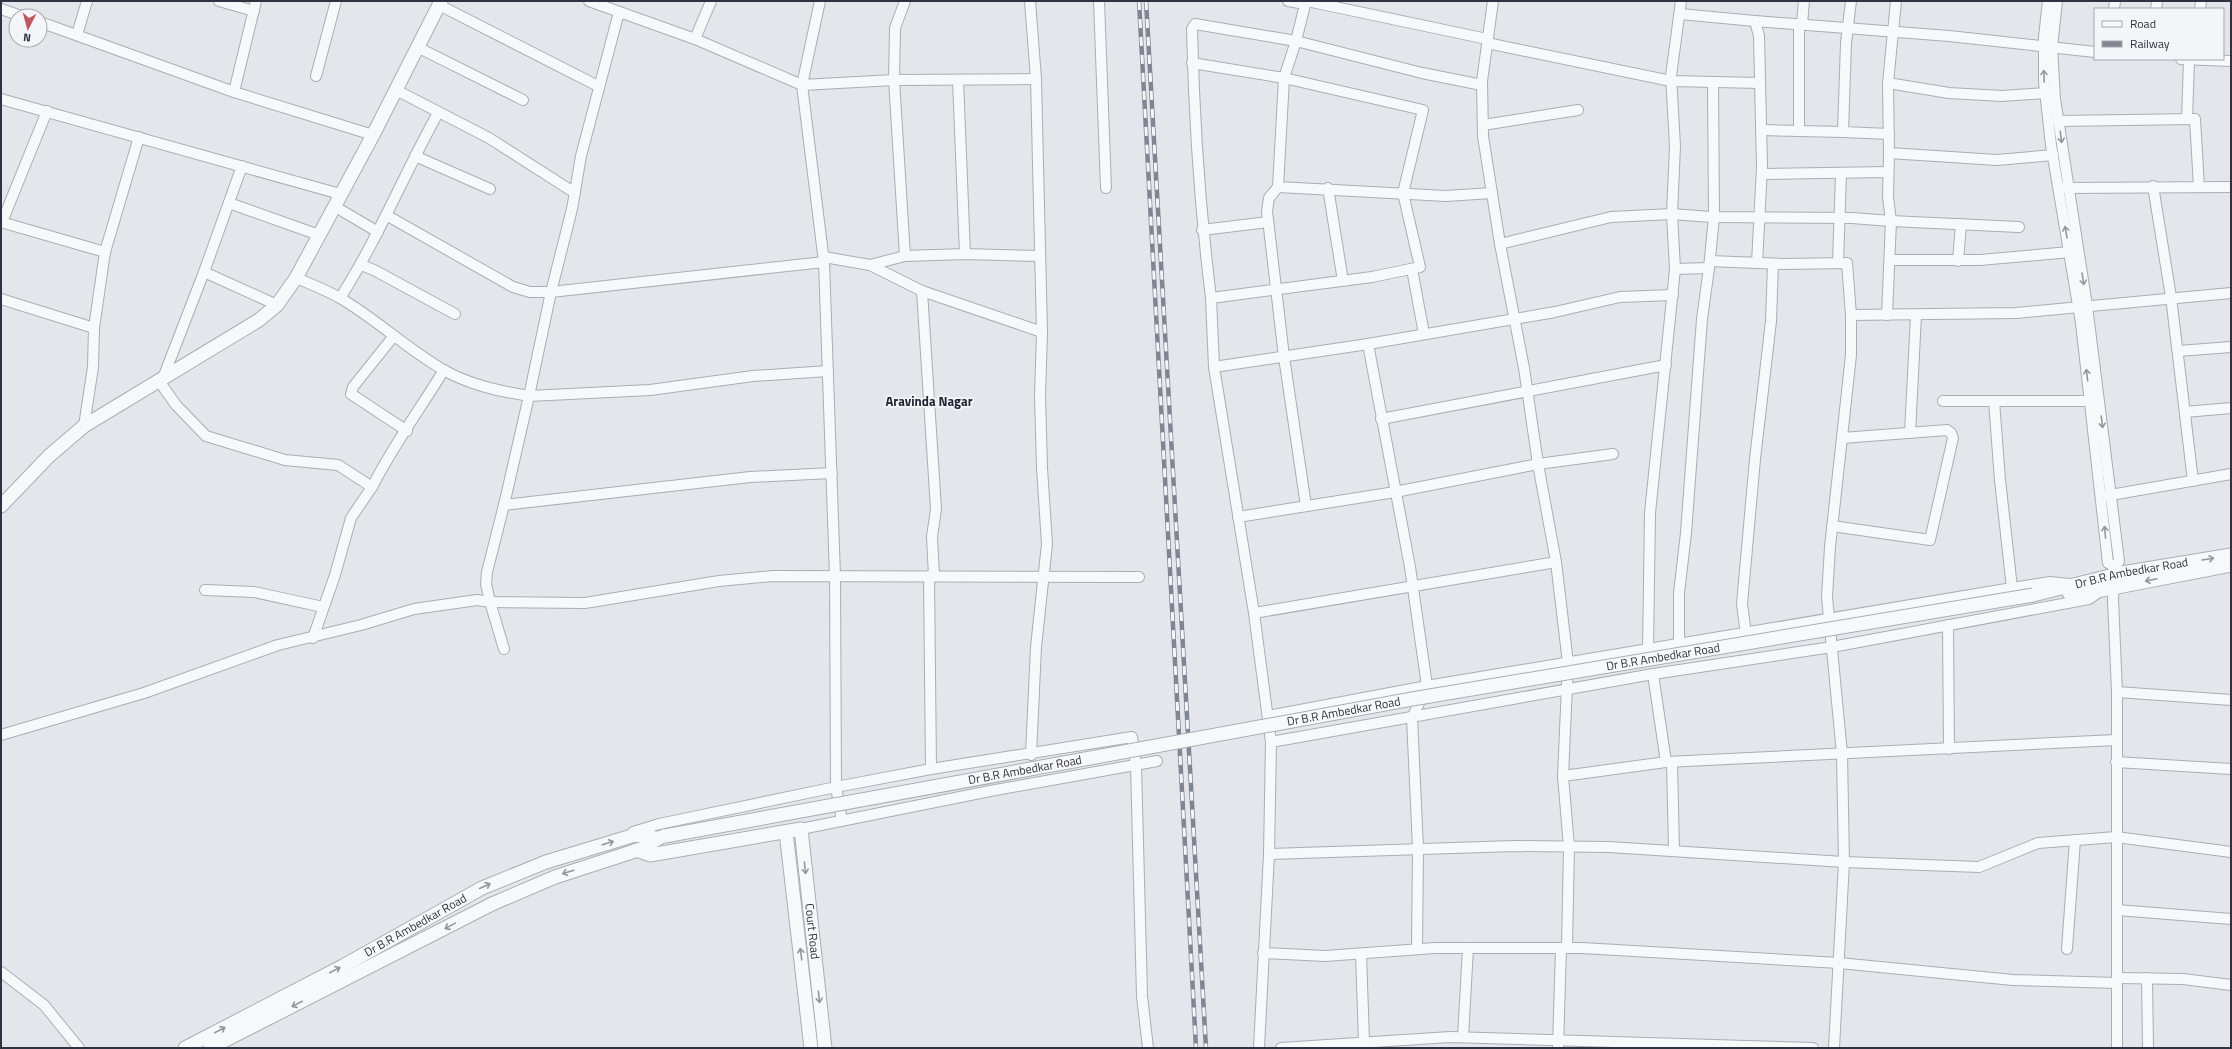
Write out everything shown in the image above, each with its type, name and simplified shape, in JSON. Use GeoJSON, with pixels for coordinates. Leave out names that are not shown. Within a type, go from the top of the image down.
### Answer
{"type":"FeatureCollection","features":[{"type":"Feature","properties":{"kind":"street"},"geometry":{"type":"LineString","coordinates":[[1,8],[3,1]]}},
{"type":"Feature","properties":{"kind":"street"},"geometry":{"type":"LineString","coordinates":[[77,35],[87,1]]}},
{"type":"Feature","properties":{"kind":"street"},"geometry":{"type":"LineString","coordinates":[[219,1],[255,6],[234,92]]}},
{"type":"Feature","properties":{"kind":"street"},"geometry":{"type":"LineString","coordinates":[[316,76],[336,1]]}},
{"type":"Feature","properties":{"kind":"street"},"geometry":{"type":"LineString","coordinates":[[589,1],[695,38],[802,85],[894,80],[1036,79]]}},
{"type":"Feature","properties":{"kind":"street"},"geometry":{"type":"LineString","coordinates":[[695,38],[711,1]]}},
{"type":"Feature","properties":{"kind":"street"},"geometry":{"type":"LineString","coordinates":[[820,1],[802,85],[824,260],[835,576],[836,787],[842,821]]}},
{"type":"Feature","properties":{"kind":"street"},"geometry":{"type":"LineString","coordinates":[[905,256],[894,80],[894,28],[906,1]]}},
{"type":"Feature","properties":{"kind":"street"},"geometry":{"type":"LineString","coordinates":[[1030,1],[1036,79],[1042,332],[1040,403],[1047,544],[1036,648],[1031,755]]}},
{"type":"Feature","properties":{"kind":"street"},"geometry":{"type":"LineString","coordinates":[[1099,1],[1106,188]]}},
{"type":"Feature","properties":{"kind":"street"},"geometry":{"type":"LineString","coordinates":[[1288,1],[1306,2],[1671,81],[1760,83]]}},
{"type":"Feature","properties":{"kind":"street"},"geometry":{"type":"LineString","coordinates":[[1493,1],[1482,85],[1483,125],[1500,244],[1515,319],[1528,393],[1538,464],[1556,562],[1568,663],[1565,690],[1563,776],[1568,847],[1559,1044]]}},
{"type":"Feature","properties":{"kind":"street"},"geometry":{"type":"LineString","coordinates":[[1648,649],[1650,513],[1655,446],[1666,365],[1675,269],[1672,214],[1675,146],[1671,81],[1681,1]]}},
{"type":"Feature","properties":{"kind":"street"},"geometry":{"type":"LineString","coordinates":[[1799,131],[1801,24],[1804,1]]}},
{"type":"Feature","properties":{"kind":"street"},"geometry":{"type":"LineString","coordinates":[[1843,132],[1848,28],[1851,1]]}},
{"type":"Feature","properties":{"kind":"street"},"geometry":{"type":"LineString","coordinates":[[1887,315],[1891,221],[1888,197],[1888,83],[1896,1]]}},
{"type":"Feature","properties":{"kind":"street"},"geometry":{"type":"LineString","coordinates":[[2044,1],[2048,1],[2048,46],[2045,93],[2053,154],[2063,188],[2083,306],[2112,496],[2118,561],[2115,576],[2114,607],[2117,692],[2117,1048]]}},
{"type":"Feature","properties":{"kind":"street"},"geometry":{"type":"LineString","coordinates":[[2056,1],[2048,46],[2058,121],[2070,252],[2083,306],[2090,400],[2108,563],[2115,576]]}},
{"type":"Feature","properties":{"kind":"street"},"geometry":{"type":"LineString","coordinates":[[1306,2],[1296,41],[1284,78],[1278,187],[1269,198],[1268,222],[1284,357],[1306,506]]}},
{"type":"Feature","properties":{"kind":"street"},"geometry":{"type":"LineString","coordinates":[[1,506],[49,456],[84,426],[259,320],[277,305],[296,278],[373,135],[440,3],[598,86]]}},
{"type":"Feature","properties":{"kind":"street"},"geometry":{"type":"LineString","coordinates":[[504,649],[486,584],[487,572],[504,505],[551,292],[575,193],[581,156],[598,86],[619,12]]}},
{"type":"Feature","properties":{"kind":"street"},"geometry":{"type":"LineString","coordinates":[[1680,14],[2048,46],[2094,52]]}},
{"type":"Feature","properties":{"kind":"street"},"geometry":{"type":"LineString","coordinates":[[1755,21],[1759,36],[1762,130],[1762,174],[1757,263]]}},
{"type":"Feature","properties":{"kind":"street"},"geometry":{"type":"LineString","coordinates":[[1259,1048],[1269,854],[1272,742],[1254,613],[1214,367],[1211,298],[1202,230],[1192,63],[1192,29],[1195,24],[1296,41],[1422,73],[1482,85]]}},
{"type":"Feature","properties":{"kind":"street"},"geometry":{"type":"LineString","coordinates":[[48,25],[234,92],[373,135]]}},
{"type":"Feature","properties":{"kind":"street"},"geometry":{"type":"LineString","coordinates":[[417,47],[523,100]]}},
{"type":"Feature","properties":{"kind":"street"},"geometry":{"type":"LineString","coordinates":[[2187,119],[2190,60],[2231,61]]}},
{"type":"Feature","properties":{"kind":"street"},"geometry":{"type":"LineString","coordinates":[[1192,63],[1284,78],[1423,110],[1403,193],[1420,267],[1276,291],[1211,298]]}},
{"type":"Feature","properties":{"kind":"street"},"geometry":{"type":"LineString","coordinates":[[958,80],[965,254]]}},
{"type":"Feature","properties":{"kind":"street"},"geometry":{"type":"LineString","coordinates":[[1679,644],[1679,593],[1687,518],[1702,319],[1710,265],[1714,217],[1713,82]]}},
{"type":"Feature","properties":{"kind":"street"},"geometry":{"type":"LineString","coordinates":[[1888,83],[1949,93],[2002,96],[2045,93]]}},
{"type":"Feature","properties":{"kind":"street"},"geometry":{"type":"LineString","coordinates":[[396,90],[489,138],[575,193]]}},
{"type":"Feature","properties":{"kind":"street"},"geometry":{"type":"LineString","coordinates":[[1,99],[340,194]]}},
{"type":"Feature","properties":{"kind":"street"},"geometry":{"type":"LineString","coordinates":[[1483,125],[1578,110]]}},
{"type":"Feature","properties":{"kind":"street"},"geometry":{"type":"LineString","coordinates":[[48,111],[2,222],[105,252]]}},
{"type":"Feature","properties":{"kind":"street"},"geometry":{"type":"LineString","coordinates":[[340,298],[361,265],[414,156],[438,113]]}},
{"type":"Feature","properties":{"kind":"street"},"geometry":{"type":"LineString","coordinates":[[2058,121],[2195,119],[2199,187]]}},
{"type":"Feature","properties":{"kind":"street"},"geometry":{"type":"LineString","coordinates":[[1762,130],[1889,134]]}},
{"type":"Feature","properties":{"kind":"street"},"geometry":{"type":"LineString","coordinates":[[84,426],[93,367],[94,328],[105,252],[139,137]]}},
{"type":"Feature","properties":{"kind":"street"},"geometry":{"type":"LineString","coordinates":[[1889,153],[1997,160],[2053,154]]}},
{"type":"Feature","properties":{"kind":"street"},"geometry":{"type":"LineString","coordinates":[[414,156],[490,189]]}},
{"type":"Feature","properties":{"kind":"street"},"geometry":{"type":"LineString","coordinates":[[161,379],[204,272],[242,166]]}},
{"type":"Feature","properties":{"kind":"street"},"geometry":{"type":"LineString","coordinates":[[1762,174],[1841,174],[1888,172]]}},
{"type":"Feature","properties":{"kind":"street"},"geometry":{"type":"LineString","coordinates":[[1838,263],[1841,174]]}},
{"type":"Feature","properties":{"kind":"street"},"geometry":{"type":"LineString","coordinates":[[2063,188],[2153,186],[2231,187]]}},
{"type":"Feature","properties":{"kind":"street"},"geometry":{"type":"LineString","coordinates":[[2153,186],[2171,297],[2193,481]]}},
{"type":"Feature","properties":{"kind":"street"},"geometry":{"type":"LineString","coordinates":[[1278,187],[1328,188],[1446,196],[1492,193]]}},
{"type":"Feature","properties":{"kind":"street"},"geometry":{"type":"LineString","coordinates":[[1328,188],[1343,281]]}},
{"type":"Feature","properties":{"kind":"street"},"geometry":{"type":"LineString","coordinates":[[229,204],[319,235]]}},
{"type":"Feature","properties":{"kind":"street"},"geometry":{"type":"LineString","coordinates":[[334,206],[378,232]]}},
{"type":"Feature","properties":{"kind":"street"},"geometry":{"type":"LineString","coordinates":[[1500,244],[1611,217],[1672,214],[1714,217],[1839,218],[2019,227]]}},
{"type":"Feature","properties":{"kind":"street"},"geometry":{"type":"LineString","coordinates":[[386,215],[513,287],[530,292],[551,292],[824,260],[870,265],[922,291],[1042,332]]}},
{"type":"Feature","properties":{"kind":"street"},"geometry":{"type":"LineString","coordinates":[[1202,230],[1268,222]]}},
{"type":"Feature","properties":{"kind":"street"},"geometry":{"type":"LineString","coordinates":[[1958,261],[1961,224]]}},
{"type":"Feature","properties":{"kind":"street"},"geometry":{"type":"LineString","coordinates":[[1890,260],[1958,261],[2070,252]]}},
{"type":"Feature","properties":{"kind":"street"},"geometry":{"type":"LineString","coordinates":[[870,265],[905,256],[965,254],[1039,256]]}},
{"type":"Feature","properties":{"kind":"street"},"geometry":{"type":"LineString","coordinates":[[1675,269],[1710,265],[1757,263],[1847,263],[1852,316],[1851,356],[1832,526],[1827,597],[1842,754],[1844,862],[1834,1048]]}},
{"type":"Feature","properties":{"kind":"street"},"geometry":{"type":"LineString","coordinates":[[1746,634],[1742,604],[1755,459],[1771,321],[1773,264]]}},
{"type":"Feature","properties":{"kind":"street"},"geometry":{"type":"LineString","coordinates":[[361,265],[374,270],[455,314]]}},
{"type":"Feature","properties":{"kind":"street"},"geometry":{"type":"LineString","coordinates":[[1412,269],[1424,334]]}},
{"type":"Feature","properties":{"kind":"street"},"geometry":{"type":"LineString","coordinates":[[204,272],[277,305]]}},
{"type":"Feature","properties":{"kind":"street"},"geometry":{"type":"LineString","coordinates":[[296,278],[340,298],[393,337],[444,370],[487,389],[529,396],[650,390],[753,376],[828,371]]}},
{"type":"Feature","properties":{"kind":"street"},"geometry":{"type":"LineString","coordinates":[[922,291],[936,509],[932,537],[931,769]]}},
{"type":"Feature","properties":{"kind":"street"},"geometry":{"type":"LineString","coordinates":[[1852,316],[2016,313],[2171,297],[2231,293]]}},
{"type":"Feature","properties":{"kind":"street"},"geometry":{"type":"LineString","coordinates":[[1214,367],[1368,344],[1515,319],[1620,297],[1672,295]]}},
{"type":"Feature","properties":{"kind":"street"},"geometry":{"type":"LineString","coordinates":[[1,299],[94,328]]}},
{"type":"Feature","properties":{"kind":"street"},"geometry":{"type":"LineString","coordinates":[[1910,433],[1916,315]]}},
{"type":"Feature","properties":{"kind":"street"},"geometry":{"type":"LineString","coordinates":[[393,337],[353,387],[351,394],[407,431]]}},
{"type":"Feature","properties":{"kind":"street"},"geometry":{"type":"LineString","coordinates":[[1368,344],[1412,586],[1427,686],[1412,718],[1418,848],[1417,950]]}},
{"type":"Feature","properties":{"kind":"street"},"geometry":{"type":"LineString","coordinates":[[2178,351],[2231,347]]}},
{"type":"Feature","properties":{"kind":"street"},"geometry":{"type":"LineString","coordinates":[[1381,419],[1528,393],[1666,365]]}},
{"type":"Feature","properties":{"kind":"street"},"geometry":{"type":"LineString","coordinates":[[313,638],[335,575],[351,518],[372,487],[388,456],[407,431],[444,370]]}},
{"type":"Feature","properties":{"kind":"street"},"geometry":{"type":"LineString","coordinates":[[161,379],[176,405],[206,436],[285,460],[338,466],[372,487]]}},
{"type":"Feature","properties":{"kind":"street"},"geometry":{"type":"LineString","coordinates":[[1943,401],[2090,400]]}},
{"type":"Feature","properties":{"kind":"street"},"geometry":{"type":"LineString","coordinates":[[1994,401],[2000,480],[2012,588]]}},
{"type":"Feature","properties":{"kind":"street"},"geometry":{"type":"LineString","coordinates":[[2185,412],[2231,408]]}},
{"type":"Feature","properties":{"kind":"street"},"geometry":{"type":"LineString","coordinates":[[1832,526],[1927,541],[1931,539],[1953,435],[1947,430],[1842,438]]}},
{"type":"Feature","properties":{"kind":"street"},"geometry":{"type":"LineString","coordinates":[[1238,517],[1395,492],[1538,464],[1613,454]]}},
{"type":"Feature","properties":{"kind":"street"},"geometry":{"type":"LineString","coordinates":[[504,505],[633,492],[750,477],[832,473]]}},
{"type":"Feature","properties":{"kind":"street"},"geometry":{"type":"LineString","coordinates":[[2101,497],[2231,474]]}},
{"type":"Feature","properties":{"kind":"street","name":"Dr B.R Ambedkar Road"},"geometry":{"type":"LineString","coordinates":[[185,1048],[342,966],[482,888],[546,862],[631,836],[641,835],[660,837],[1412,699],[2033,595],[2115,576],[2231,555]]}},
{"type":"Feature","properties":{"kind":"street"},"geometry":{"type":"LineString","coordinates":[[1254,613],[1556,562]]}},
{"type":"Feature","properties":{"kind":"street","name":"Dr B.R Ambedkar Road"},"geometry":{"type":"LineString","coordinates":[[2033,595],[2102,590],[2115,576],[2231,565]]}},
{"type":"Feature","properties":{"kind":"street"},"geometry":{"type":"LineString","coordinates":[[1,735],[144,693],[278,645],[313,638],[414,609],[477,600],[490,602],[585,604],[719,581],[773,576],[1139,577]]}},
{"type":"Feature","properties":{"kind":"street"},"geometry":{"type":"LineString","coordinates":[[1268,716],[1427,686],[1746,634],[2012,588],[2050,582],[2074,585]]}},
{"type":"Feature","properties":{"kind":"street"},"geometry":{"type":"LineString","coordinates":[[205,590],[254,592],[323,607]]}},
{"type":"Feature","properties":{"kind":"street"},"geometry":{"type":"LineString","coordinates":[[1272,742],[1653,674],[1832,647],[1948,624],[2089,599],[2102,590]]}},
{"type":"Feature","properties":{"kind":"street"},"geometry":{"type":"LineString","coordinates":[[1948,624],[1949,749]]}},
{"type":"Feature","properties":{"kind":"street"},"geometry":{"type":"LineString","coordinates":[[1653,674],[1669,762],[1674,850]]}},
{"type":"Feature","properties":{"kind":"street"},"geometry":{"type":"LineString","coordinates":[[2117,692],[2231,700]]}},
{"type":"Feature","properties":{"kind":"street"},"geometry":{"type":"LineString","coordinates":[[631,836],[633,832],[659,824],[836,787],[931,769],[1031,755],[1132,737],[1136,765],[1142,996],[1148,1048]]}},
{"type":"Feature","properties":{"kind":"street"},"geometry":{"type":"LineString","coordinates":[[1563,776],[1669,762],[2116,740]]}},
{"type":"Feature","properties":{"kind":"street"},"geometry":{"type":"LineString","coordinates":[[636,850],[650,855],[786,832],[990,791],[1157,760]]}},
{"type":"Feature","properties":{"kind":"street"},"geometry":{"type":"LineString","coordinates":[[2116,762],[2231,769]]}},
{"type":"Feature","properties":{"kind":"street","name":"Court Road"},"geometry":{"type":"LineString","coordinates":[[801,829],[824,1048]]}},
{"type":"Feature","properties":{"kind":"street","name":"Court Road"},"geometry":{"type":"LineString","coordinates":[[786,832],[811,1048]]}},
{"type":"Feature","properties":{"kind":"street","name":"Dr B.R Ambedkar Road"},"geometry":{"type":"LineString","coordinates":[[210,1048],[492,904],[555,877],[636,850],[660,837]]}},
{"type":"Feature","properties":{"kind":"street"},"geometry":{"type":"LineString","coordinates":[[1269,854],[1418,848],[1568,847],[1674,850],[1844,862],[1979,867],[2038,843],[2116,837],[2231,852]]}},
{"type":"Feature","properties":{"kind":"street"},"geometry":{"type":"LineString","coordinates":[[2067,949],[2075,840]]}},
{"type":"Feature","properties":{"kind":"street"},"geometry":{"type":"LineString","coordinates":[[2117,910],[2231,919]]}},
{"type":"Feature","properties":{"kind":"street"},"geometry":{"type":"LineString","coordinates":[[1263,953],[1325,956],[1468,948],[1564,948],[1839,963],[2013,980],[2117,980],[2147,978],[2183,979],[2231,985]]}},
{"type":"Feature","properties":{"kind":"street"},"geometry":{"type":"LineString","coordinates":[[1463,1037],[1468,948]]}},
{"type":"Feature","properties":{"kind":"street"},"geometry":{"type":"LineString","coordinates":[[1361,954],[1364,1041]]}},
{"type":"Feature","properties":{"kind":"street"},"geometry":{"type":"LineString","coordinates":[[1,972],[44,1005],[78,1048]]}},
{"type":"Feature","properties":{"kind":"street"},"geometry":{"type":"LineString","coordinates":[[2147,978],[2148,1048]]}},
{"type":"Feature","properties":{"kind":"street"},"geometry":{"type":"LineString","coordinates":[[1281,1048],[1364,1041],[1417,1043],[1463,1037],[1559,1044],[1813,1048]]}},
{"type":"Feature","properties":{"kind":"railway"},"geometry":{"type":"LineString","coordinates":[[1139,1],[1196,1048]]}},
{"type":"Feature","properties":{"kind":"railway"},"geometry":{"type":"LineString","coordinates":[[1146,1],[1206,1048]]}},
{"type":"Feature","properties":{"kind":"district","name":"Aravinda Nagar"},"geometry":{"type":"Point","coordinates":[929,401]}}]}
